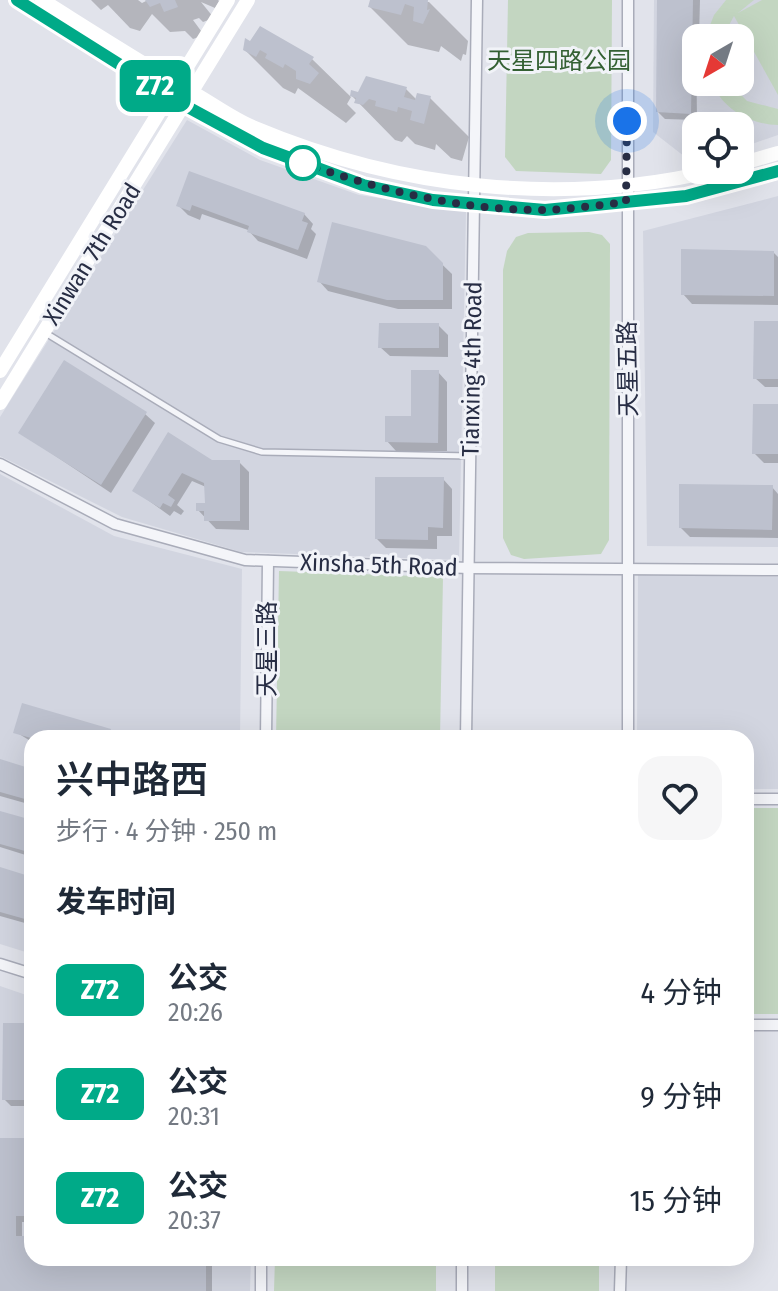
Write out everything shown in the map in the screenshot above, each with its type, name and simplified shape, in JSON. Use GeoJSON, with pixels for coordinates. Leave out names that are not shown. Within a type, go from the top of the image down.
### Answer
{"type":"FeatureCollection","features":[{"type":"Feature","properties":{"kind":"street"},"geometry":{"type":"LineString","coordinates":[[17,0],[188,98],[263,148],[363,185],[433,200],[545,210],[686,196],[778,171]]}},
{"type":"Feature","properties":{"kind":"street"},"geometry":{"type":"LineString","coordinates":[[42,0],[173,89]]}},
{"type":"Feature","properties":{"kind":"street","name":"Xinwan 7th Road"},"geometry":{"type":"LineString","coordinates":[[0,371],[228,0]]}},
{"type":"Feature","properties":{"kind":"street","name":"Xinwan 7th Road"},"geometry":{"type":"LineString","coordinates":[[0,403],[248,0]]}},
{"type":"Feature","properties":{"kind":"street","name":"Tianxing 4th Road"},"geometry":{"type":"LineString","coordinates":[[466,730],[477,0]]}},
{"type":"Feature","properties":{"kind":"street","name":"天星五路"},"geometry":{"type":"LineString","coordinates":[[628,0],[626,202],[631,568],[628,730]]}},
{"type":"Feature","properties":{"kind":"street"},"geometry":{"type":"LineString","coordinates":[[188,98],[252,127],[333,156],[427,180],[562,191],[682,178]]}},
{"type":"Feature","properties":{"kind":"street"},"geometry":{"type":"LineString","coordinates":[[754,160],[778,153]]}},
{"type":"Feature","properties":{"kind":"street","name":"Xinsha 5th Road"},"geometry":{"type":"LineString","coordinates":[[0,464],[115,524],[177,544],[245,560],[469,568],[778,570]]}},
{"type":"Feature","properties":{"kind":"street","name":"天星三路"},"geometry":{"type":"LineString","coordinates":[[266,730],[268,561]]}},
{"type":"Feature","properties":{"kind":"street"},"geometry":{"type":"LineString","coordinates":[[754,799],[778,799]]}},
{"type":"Feature","properties":{"kind":"street"},"geometry":{"type":"LineString","coordinates":[[0,964],[24,972]]}},
{"type":"Feature","properties":{"kind":"street"},"geometry":{"type":"LineString","coordinates":[[754,1025],[778,1025]]}},
{"type":"Feature","properties":{"kind":"street"},"geometry":{"type":"LineString","coordinates":[[261,1266],[261,1291]]}},
{"type":"Feature","properties":{"kind":"street"},"geometry":{"type":"LineString","coordinates":[[462,1266],[462,1291]]}},
{"type":"Feature","properties":{"kind":"street"},"geometry":{"type":"LineString","coordinates":[[620,1291],[621,1266]]}},
{"type":"Feature","properties":{"kind":"lane"},"geometry":{"type":"LineString","coordinates":[[44,332],[219,439],[240,447],[262,452],[471,456]]}},
{"type":"Feature","properties":{"kind":"shaded area"},"geometry":{"type":"Polygon","coordinates":[[[654,0],[778,0],[778,135],[754,143],[754,112],[682,112],[682,155],[653,132],[654,0]]]}},
{"type":"Feature","properties":{"kind":"shaded area"},"geometry":{"type":"Polygon","coordinates":[[[187,120],[260,160],[359,195],[466,211],[459,560],[241,552],[122,517],[0,456],[0,417],[187,120]]]}},
{"type":"Feature","properties":{"kind":"shaded area"},"geometry":{"type":"Polygon","coordinates":[[[778,196],[778,547],[647,546],[643,231],[778,196]]]}},
{"type":"Feature","properties":{"kind":"shaded area"},"geometry":{"type":"Polygon","coordinates":[[[0,474],[114,536],[242,569],[240,730],[24,730],[24,952],[0,944],[0,474]]]}},
{"type":"Feature","properties":{"kind":"shaded area"},"geometry":{"type":"Polygon","coordinates":[[[638,575],[778,577],[778,789],[754,789],[754,730],[637,730],[638,575]]]}},
{"type":"Feature","properties":{"kind":"shaded area"},"geometry":{"type":"Polygon","coordinates":[[[0,986],[24,994],[24,1266],[251,1266],[250,1291],[0,1291],[0,986]]]}},
{"type":"Feature","properties":{"kind":"green space","name":"天星四路公园"},"geometry":{"type":"Polygon","coordinates":[[[508,0],[612,0],[611,160],[601,174],[516,171],[505,157],[508,0]]]}},
{"type":"Feature","properties":{"kind":"green space"},"geometry":{"type":"Polygon","coordinates":[[[726,0],[754,0],[738,13],[762,0],[778,0],[778,95],[754,52],[754,24],[738,24],[734,16],[730,24],[710,24],[726,0]]]}},
{"type":"Feature","properties":{"kind":"green space"},"geometry":{"type":"Polygon","coordinates":[[[719,96],[742,96],[747,101],[778,109],[778,125],[754,121],[754,112],[737,112],[719,96]]]}},
{"type":"Feature","properties":{"kind":"green space"},"geometry":{"type":"Polygon","coordinates":[[[589,232],[602,235],[610,244],[609,540],[601,554],[524,559],[511,555],[503,538],[503,270],[507,251],[516,237],[528,233],[589,232]]]}},
{"type":"Feature","properties":{"kind":"green space"},"geometry":{"type":"Polygon","coordinates":[[[279,571],[443,577],[440,730],[276,730],[279,571]]]}},
{"type":"Feature","properties":{"kind":"green space"},"geometry":{"type":"Polygon","coordinates":[[[754,808],[778,808],[778,1014],[754,1014],[754,808]]]}},
{"type":"Feature","properties":{"kind":"green space"},"geometry":{"type":"Polygon","coordinates":[[[275,1266],[436,1266],[436,1291],[274,1291],[275,1266]]]}},
{"type":"Feature","properties":{"kind":"green space"},"geometry":{"type":"Polygon","coordinates":[[[495,1266],[599,1266],[599,1291],[495,1291],[495,1266]]]}},
{"type":"Feature","properties":{"kind":"building"},"geometry":{"type":"Polygon","coordinates":[[[145,0],[175,0],[178,7],[164,12],[160,3],[150,7],[145,0]]]}},
{"type":"Feature","properties":{"kind":"building"},"geometry":{"type":"Polygon","coordinates":[[[370,0],[428,0],[427,10],[430,9],[423,24],[413,21],[414,7],[405,4],[401,15],[368,7],[370,0]]]}},
{"type":"Feature","properties":{"kind":"building"},"geometry":{"type":"Polygon","coordinates":[[[657,0],[693,0],[693,24],[682,24],[682,96],[691,96],[691,112],[656,112],[657,0]]]}},
{"type":"Feature","properties":{"kind":"building"},"geometry":{"type":"Polygon","coordinates":[[[260,26],[314,57],[309,64],[319,73],[310,84],[296,79],[296,71],[285,64],[283,68],[265,58],[267,54],[260,50],[256,57],[243,50],[245,38],[250,41],[260,26]]]}},
{"type":"Feature","properties":{"kind":"building"},"geometry":{"type":"Polygon","coordinates":[[[366,76],[407,87],[404,97],[415,100],[417,93],[431,96],[424,124],[410,120],[412,111],[398,107],[397,112],[375,106],[376,101],[369,99],[363,105],[354,103],[356,98],[350,96],[351,90],[358,92],[366,76]]]}},
{"type":"Feature","properties":{"kind":"building"},"geometry":{"type":"Polygon","coordinates":[[[189,171],[305,213],[302,221],[308,223],[298,250],[247,232],[249,226],[192,205],[190,211],[176,206],[189,171]]]}},
{"type":"Feature","properties":{"kind":"building"},"geometry":{"type":"Polygon","coordinates":[[[332,222],[426,246],[443,263],[443,300],[387,300],[317,282],[332,222]]]}},
{"type":"Feature","properties":{"kind":"building"},"geometry":{"type":"Polygon","coordinates":[[[681,249],[774,251],[774,296],[681,295],[681,249]]]}},
{"type":"Feature","properties":{"kind":"building"},"geometry":{"type":"Polygon","coordinates":[[[754,321],[778,321],[778,379],[753,379],[754,321]]]}},
{"type":"Feature","properties":{"kind":"building"},"geometry":{"type":"Polygon","coordinates":[[[379,323],[439,323],[439,348],[378,348],[379,323]]]}},
{"type":"Feature","properties":{"kind":"building"},"geometry":{"type":"Polygon","coordinates":[[[64,360],[147,412],[101,485],[18,433],[64,360]]]}},
{"type":"Feature","properties":{"kind":"building"},"geometry":{"type":"Polygon","coordinates":[[[411,370],[439,370],[438,443],[385,442],[385,416],[411,416],[411,370]]]}},
{"type":"Feature","properties":{"kind":"building"},"geometry":{"type":"Polygon","coordinates":[[[753,404],[778,404],[778,454],[752,454],[753,404]]]}},
{"type":"Feature","properties":{"kind":"building"},"geometry":{"type":"Polygon","coordinates":[[[168,432],[212,460],[240,460],[240,521],[204,521],[204,511],[196,511],[196,503],[205,503],[204,483],[182,473],[168,495],[175,500],[171,507],[163,503],[160,508],[132,491],[168,432]]]}},
{"type":"Feature","properties":{"kind":"building"},"geometry":{"type":"Polygon","coordinates":[[[375,477],[444,477],[443,528],[428,527],[428,540],[375,539],[375,477]]]}},
{"type":"Feature","properties":{"kind":"building"},"geometry":{"type":"Polygon","coordinates":[[[679,484],[773,485],[772,530],[679,528],[679,484]]]}},
{"type":"Feature","properties":{"kind":"building"},"geometry":{"type":"Polygon","coordinates":[[[22,703],[111,729],[24,730],[24,736],[13,733],[22,703]]]}},
{"type":"Feature","properties":{"kind":"building"},"geometry":{"type":"Polygon","coordinates":[[[0,759],[24,766],[24,799],[0,792],[0,759]]]}},
{"type":"Feature","properties":{"kind":"building"},"geometry":{"type":"Polygon","coordinates":[[[0,811],[24,818],[24,851],[0,844],[0,811]]]}},
{"type":"Feature","properties":{"kind":"building"},"geometry":{"type":"Polygon","coordinates":[[[0,867],[24,874],[24,919],[0,912],[0,867]]]}},
{"type":"Feature","properties":{"kind":"building"},"geometry":{"type":"Polygon","coordinates":[[[3,1023],[24,1023],[24,1100],[2,1100],[3,1023]]]}},
{"type":"Feature","properties":{"kind":"building"},"geometry":{"type":"Polygon","coordinates":[[[0,1138],[24,1138],[24,1216],[16,1216],[16,1236],[24,1236],[24,1266],[206,1266],[206,1291],[0,1291],[0,1138]]]}},
{"type":"Feature","properties":{"kind":"bus line","name":"Z72"},"geometry":{"type":"LineString","coordinates":[[17,0],[184,105],[263,148],[363,185],[433,200],[545,210],[686,196],[778,171]]}},
{"type":"Feature","properties":{"kind":"route"},"geometry":{"type":"LineString","coordinates":[[303,163],[363,185],[433,200],[545,210],[626,202],[627,121]]}}]}
